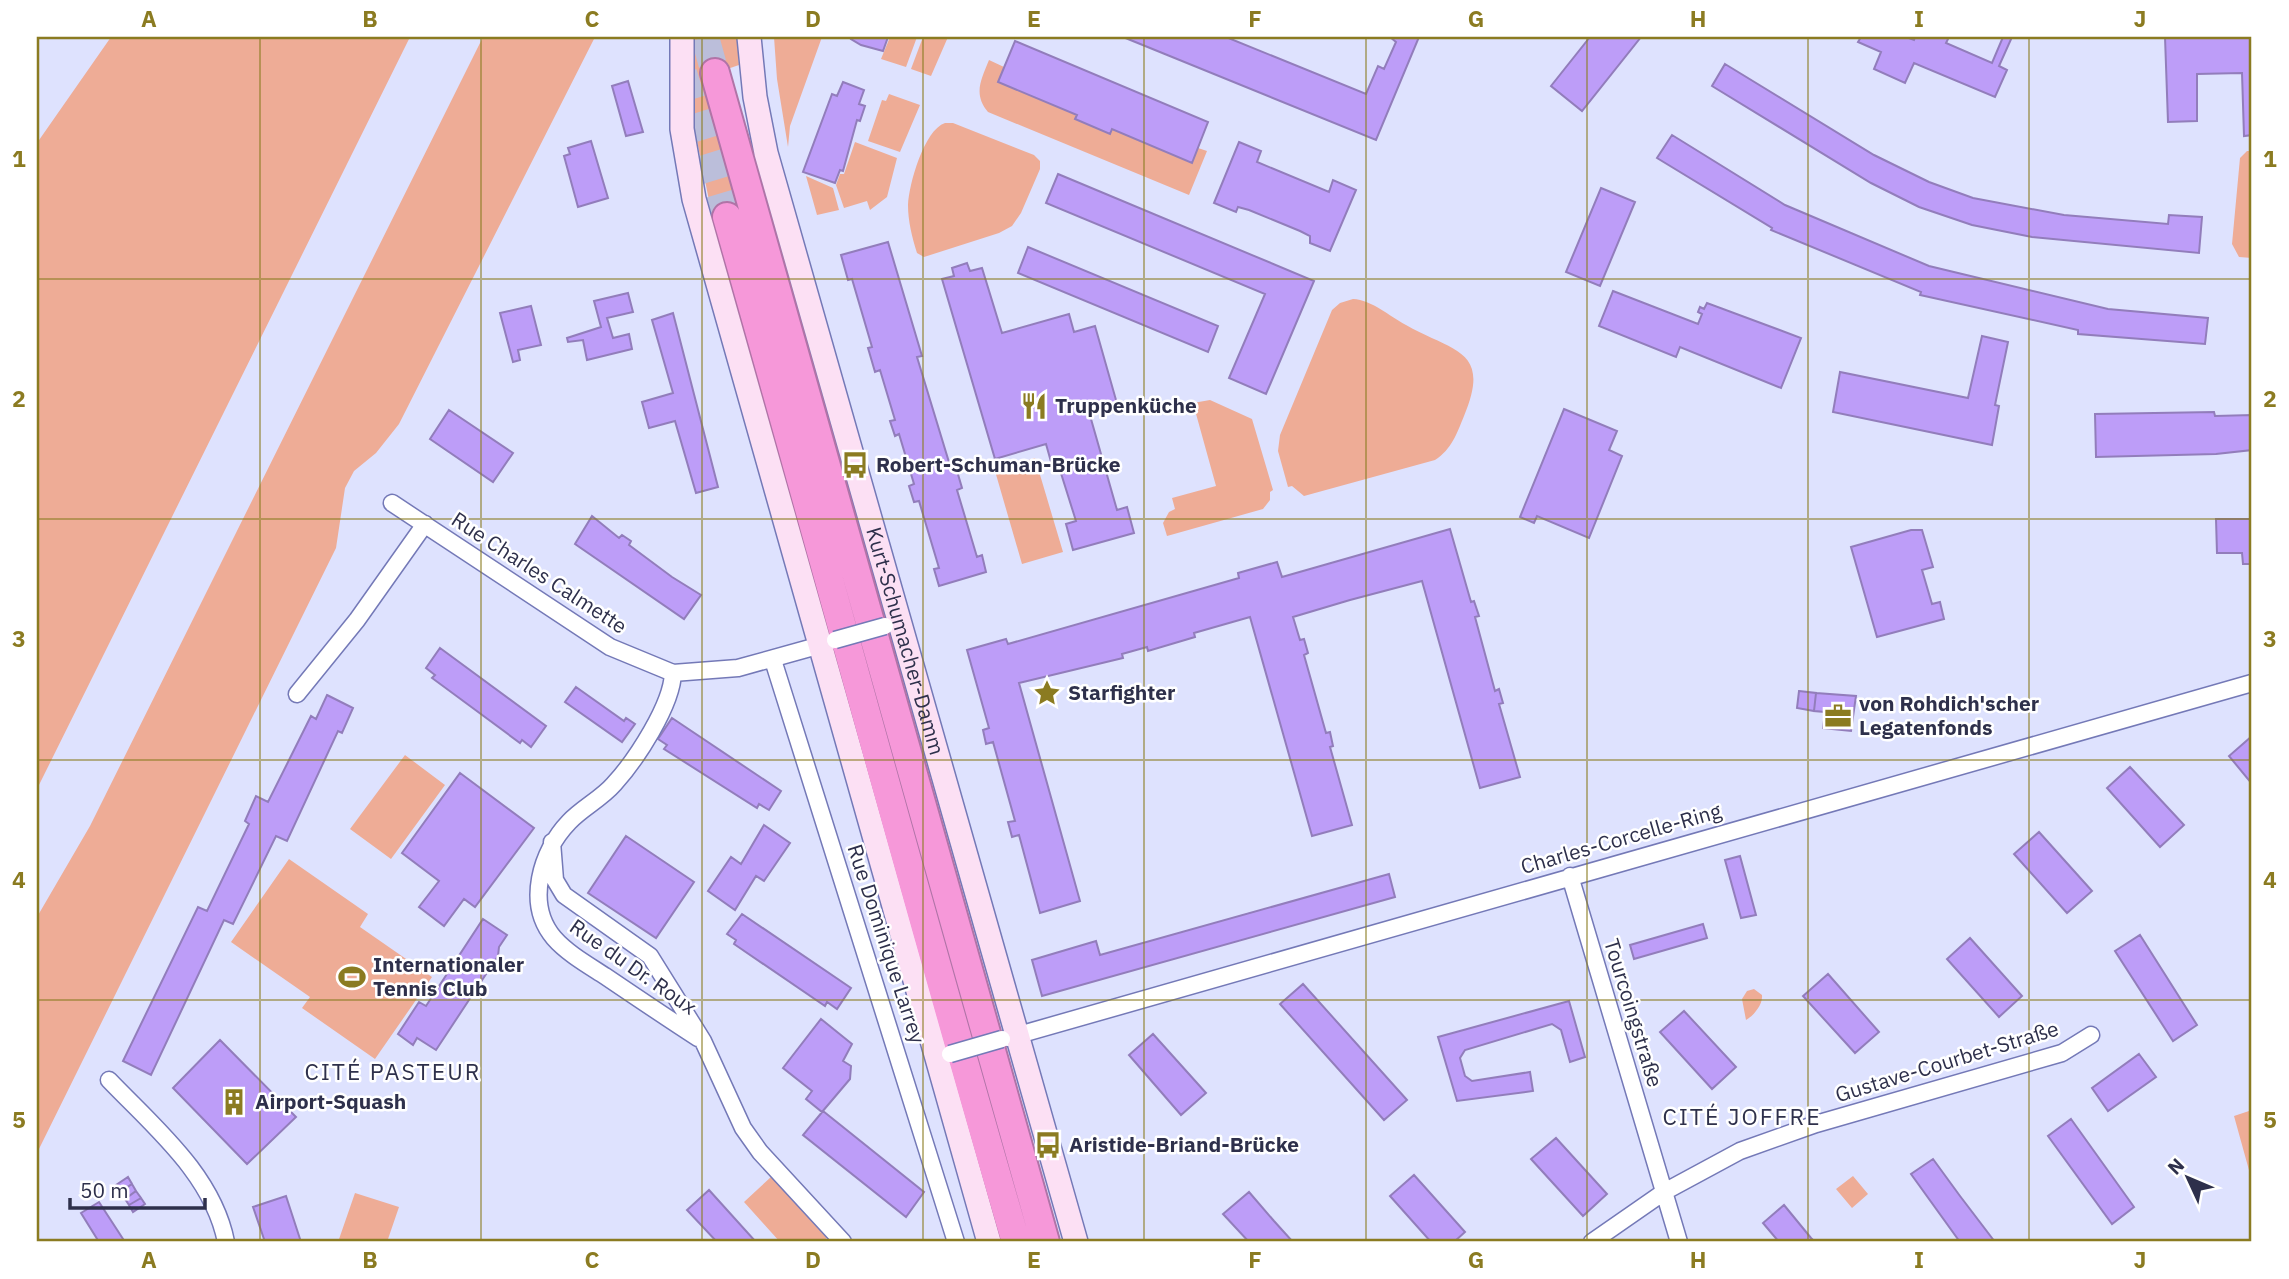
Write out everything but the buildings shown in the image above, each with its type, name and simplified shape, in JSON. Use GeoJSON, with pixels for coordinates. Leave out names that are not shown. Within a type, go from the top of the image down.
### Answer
{"type":"FeatureCollection","features":[{"type":"Feature","properties":{"kind":"highway"},"geometry":{"type":"LineString","coordinates":[[715,73],[1045,1242]]}},
{"type":"Feature","properties":{"kind":"highway"},"geometry":{"type":"LineString","coordinates":[[727,217],[829,575],[950,1018],[1016,1242]]}},
{"type":"Feature","properties":{"kind":"main road"},"geometry":{"type":"LineString","coordinates":[[682,37],[682,129],[694,199],[827,643],[943,1056],[989,1242]]}},
{"type":"Feature","properties":{"kind":"main road","name":"Kurt-Schumacher-Damm"},"geometry":{"type":"LineString","coordinates":[[749,37],[755,97],[766,153],[892,624],[1009,1037],[1076,1242]]}},
{"type":"Feature","properties":{"kind":"street","name":"Rue Charles Calmette"},"geometry":{"type":"LineString","coordinates":[[392,503],[610,647],[673,673],[738,668],[827,643]]}},
{"type":"Feature","properties":{"kind":"street","name":"Rue Charles Calmette"},"geometry":{"type":"LineString","coordinates":[[297,694],[357,620],[425,524]]}},
{"type":"Feature","properties":{"kind":"street"},"geometry":{"type":"LineString","coordinates":[[827,643],[892,624]]}},
{"type":"Feature","properties":{"kind":"street","name":"Rue Dominique Larrey"},"geometry":{"type":"LineString","coordinates":[[773,660],[956,1242]]}},
{"type":"Feature","properties":{"kind":"street","name":"Rue du Dr. Roux"},"geometry":{"type":"LineString","coordinates":[[673,673],[672,685],[663,707],[614,785],[570,821],[552,842],[541,877],[537,908],[553,938],[581,960],[703,1041]]}},
{"type":"Feature","properties":{"kind":"street","name":"Charles-Corcelle-Ring"},"geometry":{"type":"LineString","coordinates":[[1009,1037],[2252,683]]}},
{"type":"Feature","properties":{"kind":"street","name":"Rue du Dr. Roux"},"geometry":{"type":"LineString","coordinates":[[552,842],[555,880],[564,895],[650,956],[703,1041],[743,1128],[760,1152],[843,1242]]}},
{"type":"Feature","properties":{"kind":"street","name":"Tourcoingstraße"},"geometry":{"type":"LineString","coordinates":[[1570,876],[1679,1242]]}},
{"type":"Feature","properties":{"kind":"street","name":"Gustave-Courbet-Straße"},"geometry":{"type":"LineString","coordinates":[[1592,1242],[1664,1192],[1740,1151],[1786,1133],[2062,1053],[2091,1035]]}},
{"type":"Feature","properties":{"kind":"street"},"geometry":{"type":"LineString","coordinates":[[943,1056],[1009,1037]]}},
{"type":"Feature","properties":{"kind":"street"},"geometry":{"type":"LineString","coordinates":[[108,1080],[187,1163],[214,1205],[226,1242]]}},
{"type":"Feature","properties":{"kind":"shaded area"},"geometry":{"type":"Polygon","coordinates":[[[111,37],[410,37],[37,789],[37,143],[111,37]]]}},
{"type":"Feature","properties":{"kind":"shaded area"},"geometry":{"type":"Polygon","coordinates":[[[483,37],[595,37],[399,424],[376,453],[354,471],[345,488],[336,548],[37,1153],[37,917],[90,826],[483,37]]]}},
{"type":"Feature","properties":{"kind":"shaded area"},"geometry":{"type":"Polygon","coordinates":[[[695,37],[737,37],[739,65],[701,78],[741,211],[713,220],[695,131],[695,37]]]}},
{"type":"Feature","properties":{"kind":"shaded area"},"geometry":{"type":"Polygon","coordinates":[[[774,37],[822,37],[790,126],[788,147],[777,79],[774,37]]]}},
{"type":"Feature","properties":{"kind":"shaded area"},"geometry":{"type":"Polygon","coordinates":[[[890,37],[917,37],[906,67],[881,59],[890,37]]]}},
{"type":"Feature","properties":{"kind":"shaded area"},"geometry":{"type":"Polygon","coordinates":[[[923,37],[948,37],[931,76],[911,69],[923,37]]]}},
{"type":"Feature","properties":{"kind":"shaded area"},"geometry":{"type":"Polygon","coordinates":[[[989,60],[1004,67],[998,82],[1077,115],[1110,133],[1112,129],[1191,162],[1198,148],[1207,151],[1189,195],[988,112],[981,99],[980,87],[989,60]]]}},
{"type":"Feature","properties":{"kind":"shaded area"},"geometry":{"type":"Polygon","coordinates":[[[889,94],[920,105],[900,152],[868,141],[882,100],[886,101],[889,94]]]}},
{"type":"Feature","properties":{"kind":"shaded area"},"geometry":{"type":"Polygon","coordinates":[[[945,123],[953,123],[1034,155],[1040,161],[1040,169],[1021,213],[1012,226],[999,233],[924,257],[917,253],[912,235],[908,211],[909,196],[924,146],[937,128],[945,123]]]}},
{"type":"Feature","properties":{"kind":"shaded area"},"geometry":{"type":"Polygon","coordinates":[[[855,142],[897,158],[887,197],[870,210],[867,201],[844,208],[836,185],[840,174],[844,174],[855,142]]]}},
{"type":"Feature","properties":{"kind":"shaded area"},"geometry":{"type":"Polygon","coordinates":[[[2247,151],[2252,151],[2252,258],[2239,257],[2232,244],[2240,158],[2247,151]]]}},
{"type":"Feature","properties":{"kind":"shaded area"},"geometry":{"type":"Polygon","coordinates":[[[806,176],[833,188],[839,210],[817,215],[806,176]]]}},
{"type":"Feature","properties":{"kind":"shaded area"},"geometry":{"type":"Polygon","coordinates":[[[1353,299],[1374,305],[1463,356],[1470,365],[1473,377],[1471,394],[1453,440],[1446,451],[1435,460],[1304,496],[1292,486],[1288,487],[1278,451],[1280,435],[1332,310],[1340,303],[1353,299]]]}},
{"type":"Feature","properties":{"kind":"shaded area"},"geometry":{"type":"Polygon","coordinates":[[[1210,400],[1252,419],[1273,490],[1270,492],[1270,500],[1263,509],[1167,536],[1163,523],[1169,512],[1175,509],[1172,498],[1216,486],[1193,403],[1210,400]]]}},
{"type":"Feature","properties":{"kind":"shaded area"},"geometry":{"type":"Polygon","coordinates":[[[1035,458],[1063,552],[1022,564],[995,471],[1035,458]]]}},
{"type":"Feature","properties":{"kind":"shaded area"},"geometry":{"type":"Polygon","coordinates":[[[405,755],[445,785],[391,859],[350,829],[405,755]]]}},
{"type":"Feature","properties":{"kind":"shaded area"},"geometry":{"type":"Polygon","coordinates":[[[289,859],[368,914],[360,927],[432,977],[375,1059],[302,1008],[310,997],[231,942],[289,859]]]}},
{"type":"Feature","properties":{"kind":"shaded area"},"geometry":{"type":"Polygon","coordinates":[[[1754,989],[1762,995],[1761,1003],[1746,1020],[1742,999],[1747,991],[1754,989]]]}},
{"type":"Feature","properties":{"kind":"shaded area"},"geometry":{"type":"Polygon","coordinates":[[[2252,1110],[2252,1181],[2234,1116],[2252,1110]]]}},
{"type":"Feature","properties":{"kind":"shaded area"},"geometry":{"type":"Polygon","coordinates":[[[772,1176],[827,1238],[822,1242],[780,1242],[744,1202],[772,1176]]]}},
{"type":"Feature","properties":{"kind":"shaded area"},"geometry":{"type":"Polygon","coordinates":[[[1853,1176],[1868,1194],[1852,1208],[1836,1189],[1853,1176]]]}},
{"type":"Feature","properties":{"kind":"shaded area"},"geometry":{"type":"Polygon","coordinates":[[[355,1193],[399,1207],[387,1242],[338,1242],[355,1193]]]}},
{"type":"Feature","properties":{"kind":"tunnel"},"geometry":{"type":"LineString","coordinates":[[705,37],[715,73]]}},
{"type":"Feature","properties":{"kind":"tunnel"},"geometry":{"type":"LineString","coordinates":[[683,73],[727,217]]}},
{"type":"Feature","properties":{"kind":"place","name":"Truppenküche"},"geometry":{"type":"Point","coordinates":[1034,406]}},
{"type":"Feature","properties":{"kind":"place","name":"Robert-Schuman-Brücke"},"geometry":{"type":"Point","coordinates":[855,465]}},
{"type":"Feature","properties":{"kind":"place","name":"Starfighter"},"geometry":{"type":"Point","coordinates":[1047,693]}},
{"type":"Feature","properties":{"kind":"place","name":"von Rohdich'scher Legatenfonds"},"geometry":{"type":"Point","coordinates":[1838,716]}},
{"type":"Feature","properties":{"kind":"place","name":"Internationaler Tennis Club"},"geometry":{"type":"Point","coordinates":[352,977]}},
{"type":"Feature","properties":{"kind":"place","name":"Airport-Squash"},"geometry":{"type":"Point","coordinates":[234,1102]}},
{"type":"Feature","properties":{"kind":"place","name":"Aristide-Briand-Brücke"},"geometry":{"type":"Point","coordinates":[1048,1145]}},
{"type":"Feature","properties":{"kind":"district","name":"CITÉ PASTEUR"},"geometry":{"type":"Point","coordinates":[393,1072]}},
{"type":"Feature","properties":{"kind":"district","name":"CITÉ JOFFRE"},"geometry":{"type":"Point","coordinates":[1742,1117]}}]}
